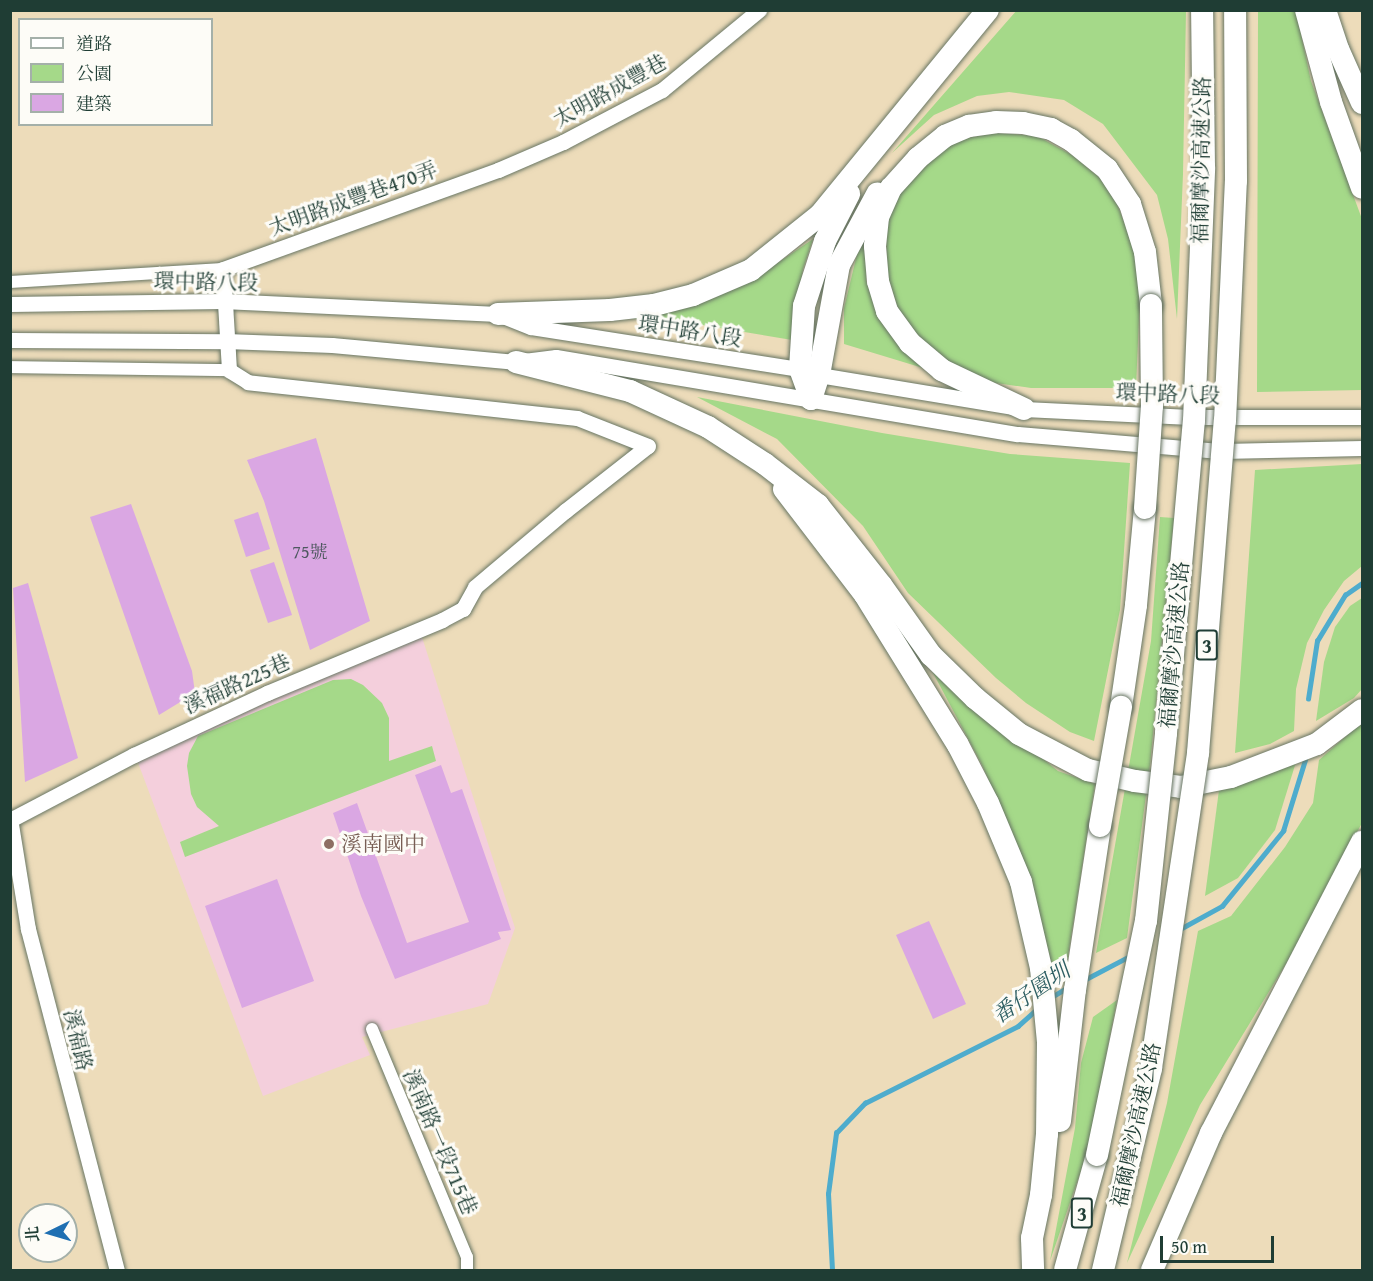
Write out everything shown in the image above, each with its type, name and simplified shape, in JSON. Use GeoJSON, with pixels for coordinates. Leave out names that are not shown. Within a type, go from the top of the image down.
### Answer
{"type":"FeatureCollection","features":[{"type":"Feature","properties":{"kind":"highway"},"geometry":{"type":"LineString","coordinates":[[498,314],[610,310],[654,305],[722,284],[751,270],[820,214],[988,10]]}},
{"type":"Feature","properties":{"kind":"highway","name":"福爾摩沙高速公路"},"geometry":{"type":"LineString","coordinates":[[1065,1270],[1097,1155],[1146,921],[1166,733],[1194,421],[1204,167],[1202,10]]}},
{"type":"Feature","properties":{"kind":"highway","name":"福爾摩沙高速公路"},"geometry":{"type":"LineString","coordinates":[[1103,1270],[1151,1068],[1198,753],[1226,410],[1236,181],[1235,10]]}},
{"type":"Feature","properties":{"kind":"highway"},"geometry":{"type":"LineString","coordinates":[[1306,10],[1331,102],[1362,188]]}},
{"type":"Feature","properties":{"kind":"highway"},"geometry":{"type":"LineString","coordinates":[[1325,10],[1338,49],[1362,103]]}},
{"type":"Feature","properties":{"kind":"highway"},"geometry":{"type":"LineString","coordinates":[[810,372],[839,266],[866,211],[894,167],[922,142],[969,126],[996,122],[1023,123],[1051,129],[1085,149],[1107,169],[1130,204],[1145,252],[1151,305],[1152,406],[1145,508],[1136,605],[1076,983],[1056,1154],[1034,1270]]}},
{"type":"Feature","properties":{"kind":"highway"},"geometry":{"type":"LineString","coordinates":[[945,136],[918,158],[891,189],[878,217],[875,246],[882,300],[898,329],[942,370],[1024,409]]}},
{"type":"Feature","properties":{"kind":"highway"},"geometry":{"type":"LineString","coordinates":[[812,399],[804,306],[825,241],[875,148]]}},
{"type":"Feature","properties":{"kind":"highway"},"geometry":{"type":"LineString","coordinates":[[516,362],[630,391],[708,427],[765,464],[818,505],[881,585],[931,655],[975,698],[1020,734],[1088,770],[1136,781],[1181,787],[1231,777],[1317,744],[1362,710]]}},
{"type":"Feature","properties":{"kind":"highway"},"geometry":{"type":"LineString","coordinates":[[765,464],[865,595],[958,745],[988,803],[1021,882],[1041,968],[1048,1042],[1047,1134],[1041,1195],[1032,1238],[1034,1270]]}},
{"type":"Feature","properties":{"kind":"highway"},"geometry":{"type":"LineString","coordinates":[[1152,1270],[1211,1132],[1362,842]]}},
{"type":"Feature","properties":{"kind":"street","name":"太明路成豐巷"},"geometry":{"type":"LineString","coordinates":[[498,170],[563,142],[662,90],[759,10]]}},
{"type":"Feature","properties":{"kind":"street","name":"太明路成豐巷470弄"},"geometry":{"type":"LineString","coordinates":[[223,269],[498,170]]}},
{"type":"Feature","properties":{"kind":"street","name":"環中路八段"},"geometry":{"type":"LineString","coordinates":[[10,282],[223,269]]}},
{"type":"Feature","properties":{"kind":"street"},"geometry":{"type":"LineString","coordinates":[[10,367],[229,370],[223,301],[223,269]]}},
{"type":"Feature","properties":{"kind":"street","name":"環中路八段"},"geometry":{"type":"LineString","coordinates":[[10,304],[223,301],[498,314],[531,327],[1024,409],[1185,417],[1362,417]]}},
{"type":"Feature","properties":{"kind":"street"},"geometry":{"type":"LineString","coordinates":[[10,340],[226,341],[332,345],[516,362],[556,357],[1018,434],[1111,444],[1222,451],[1362,448]]}},
{"type":"Feature","properties":{"kind":"street","name":"溪福路225巷"},"geometry":{"type":"LineString","coordinates":[[11,819],[134,755],[267,693],[442,620],[462,609],[475,587],[565,511],[648,446],[577,418],[248,382],[229,370]]}},
{"type":"Feature","properties":{"kind":"street","name":"溪福路"},"geometry":{"type":"LineString","coordinates":[[11,819],[28,929],[117,1270]]}},
{"type":"Feature","properties":{"kind":"street","name":"溪南路一段715巷"},"geometry":{"type":"LineString","coordinates":[[372,1029],[467,1257],[467,1270]]}},
{"type":"Feature","properties":{"kind":"shaded area","name":"溪南國中"},"geometry":{"type":"Polygon","coordinates":[[[421,634],[515,928],[488,1004],[362,1037],[370,1055],[263,1096],[137,760],[421,634]]]}},
{"type":"Feature","properties":{"kind":"green space"},"geometry":{"type":"Polygon","coordinates":[[[1017,10],[1186,11],[1177,319],[1168,239],[1157,195],[1103,124],[1064,100],[1009,92],[977,96],[934,115],[892,153],[1017,10]]]}},
{"type":"Feature","properties":{"kind":"green space"},"geometry":{"type":"Polygon","coordinates":[[[1258,11],[1296,11],[1311,81],[1362,219],[1362,390],[1257,392],[1258,11]]]}},
{"type":"Feature","properties":{"kind":"green space"},"geometry":{"type":"Polygon","coordinates":[[[997,133],[1037,136],[1072,155],[1101,179],[1117,204],[1137,255],[1140,294],[1136,388],[1031,388],[982,381],[931,353],[899,313],[887,273],[886,219],[896,198],[933,158],[954,143],[997,133]]]}},
{"type":"Feature","properties":{"kind":"green space"},"geometry":{"type":"Polygon","coordinates":[[[873,215],[866,248],[866,281],[873,300],[923,368],[844,344],[844,308],[859,246],[873,215]]]}},
{"type":"Feature","properties":{"kind":"green space"},"geometry":{"type":"Polygon","coordinates":[[[813,239],[803,269],[792,340],[702,325],[626,318],[770,268],[813,239]]]}},
{"type":"Feature","properties":{"kind":"green space"},"geometry":{"type":"Polygon","coordinates":[[[697,397],[882,433],[1010,454],[1130,463],[1120,610],[1094,741],[1070,732],[1026,703],[996,678],[908,593],[863,526],[777,439],[697,397]]]}},
{"type":"Feature","properties":{"kind":"green space"},"geometry":{"type":"Polygon","coordinates":[[[1362,464],[1362,566],[1344,581],[1324,610],[1307,643],[1296,689],[1294,731],[1270,744],[1235,753],[1255,470],[1362,464]]]}},
{"type":"Feature","properties":{"kind":"green space"},"geometry":{"type":"Polygon","coordinates":[[[1160,517],[1174,518],[1150,765],[1127,938],[1096,953],[1151,641],[1160,517]]]}},
{"type":"Feature","properties":{"kind":"green space"},"geometry":{"type":"Polygon","coordinates":[[[1362,598],[1362,689],[1354,698],[1316,721],[1324,662],[1335,627],[1350,606],[1362,598]]]}},
{"type":"Feature","properties":{"kind":"green space"},"geometry":{"type":"Polygon","coordinates":[[[931,669],[1058,771],[1095,784],[1066,969],[1052,966],[1032,886],[1009,828],[982,765],[931,669]]]}},
{"type":"Feature","properties":{"kind":"green space"},"geometry":{"type":"Polygon","coordinates":[[[351,679],[363,685],[382,703],[389,718],[389,761],[432,746],[436,761],[185,857],[180,842],[219,826],[197,807],[191,794],[187,766],[189,753],[198,736],[333,680],[351,679]]]}},
{"type":"Feature","properties":{"kind":"green space"},"geometry":{"type":"Polygon","coordinates":[[[1362,722],[1362,823],[1287,962],[1200,1105],[1127,1263],[1167,1103],[1198,931],[1231,916],[1285,847],[1313,803],[1319,760],[1362,722]]]}},
{"type":"Feature","properties":{"kind":"green space"},"geometry":{"type":"Polygon","coordinates":[[[1296,762],[1275,830],[1238,878],[1205,896],[1219,790],[1296,762]]]}},
{"type":"Feature","properties":{"kind":"green space"},"geometry":{"type":"Polygon","coordinates":[[[1117,1000],[1087,1153],[1050,1261],[1075,1128],[1081,1063],[1093,1017],[1117,1000]]]}},
{"type":"Feature","properties":{"kind":"building"},"geometry":{"type":"Polygon","coordinates":[[[316,438],[370,621],[310,650],[264,501],[247,460],[316,438]]]}},
{"type":"Feature","properties":{"kind":"building"},"geometry":{"type":"Polygon","coordinates":[[[131,504],[192,671],[195,693],[159,715],[90,517],[131,504]]]}},
{"type":"Feature","properties":{"kind":"building"},"geometry":{"type":"Polygon","coordinates":[[[258,512],[270,549],[246,557],[234,520],[258,512]]]}},
{"type":"Feature","properties":{"kind":"building"},"geometry":{"type":"Polygon","coordinates":[[[274,562],[292,615],[268,623],[250,570],[274,562]]]}},
{"type":"Feature","properties":{"kind":"building"},"geometry":{"type":"Polygon","coordinates":[[[28,583],[78,758],[25,782],[13,588],[28,583]]]}},
{"type":"Feature","properties":{"kind":"building"},"geometry":{"type":"Polygon","coordinates":[[[441,765],[451,793],[462,789],[511,930],[498,932],[501,939],[395,979],[361,896],[333,813],[357,803],[407,943],[469,922],[415,775],[441,765]]]}},
{"type":"Feature","properties":{"kind":"building"},"geometry":{"type":"Polygon","coordinates":[[[277,879],[314,981],[242,1008],[205,906],[277,879]]]}},
{"type":"Feature","properties":{"kind":"building"},"geometry":{"type":"Polygon","coordinates":[[[929,921],[966,1004],[933,1019],[896,935],[929,921]]]}},
{"type":"Feature","properties":{"kind":"waterway","name":"番仔園圳"},"geometry":{"type":"LineString","coordinates":[[1308,699],[1317,641],[1345,595],[1362,583]]}},
{"type":"Feature","properties":{"kind":"waterway","name":"番仔園圳"},"geometry":{"type":"LineString","coordinates":[[1180,929],[1222,906],[1283,831],[1305,760]]}},
{"type":"Feature","properties":{"kind":"waterway","name":"番仔園圳"},"geometry":{"type":"LineString","coordinates":[[1084,980],[1130,956]]}},
{"type":"Feature","properties":{"kind":"waterway","name":"番仔園圳"},"geometry":{"type":"LineString","coordinates":[[1050,998],[1068,987]]}},
{"type":"Feature","properties":{"kind":"waterway","name":"番仔園圳"},"geometry":{"type":"LineString","coordinates":[[832,1270],[828,1194],[836,1133],[865,1103],[1018,1026],[1037,1009]]}},
{"type":"Feature","properties":{"kind":"place","name":"溪南國中"},"geometry":{"type":"Point","coordinates":[329,844]}}]}
